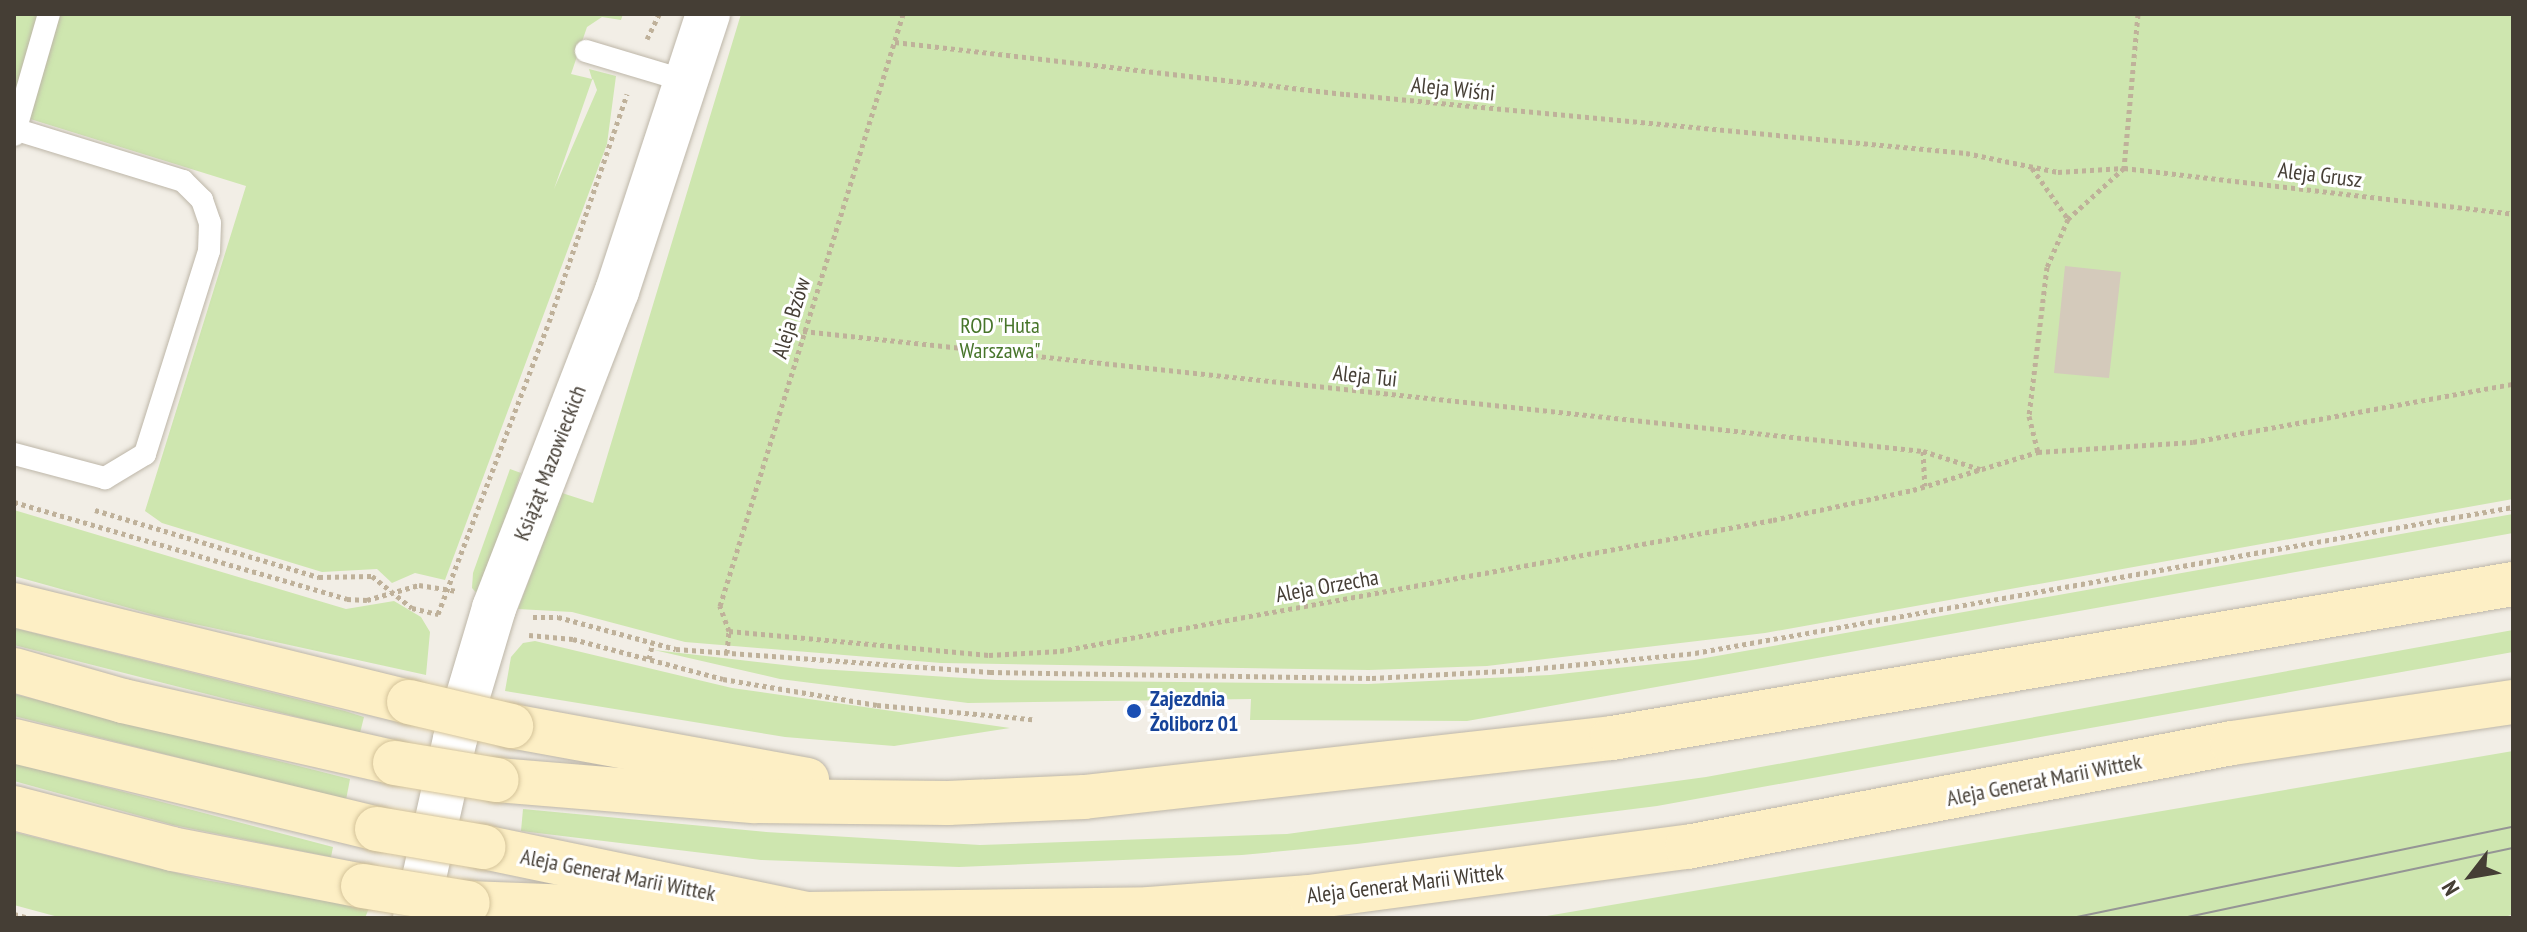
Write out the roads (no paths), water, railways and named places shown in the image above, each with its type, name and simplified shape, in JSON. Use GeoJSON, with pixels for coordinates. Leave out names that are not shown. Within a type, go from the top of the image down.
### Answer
{"type":"FeatureCollection","features":[{"type":"Feature","properties":{"kind":"main road"},"geometry":{"type":"LineString","coordinates":[[14,670],[123,701],[395,763],[497,780],[755,801],[948,803],[1084,797],[1612,738],[2513,584]]}},
{"type":"Feature","properties":{"kind":"main road"},"geometry":{"type":"LineString","coordinates":[[14,605],[148,642],[511,726],[948,803]]}},
{"type":"Feature","properties":{"kind":"main road","name":"Aleja Generał Marii Wittek"},"geometry":{"type":"LineString","coordinates":[[14,741],[377,829],[483,847],[806,914],[1133,910],[1310,897],[1687,847],[2232,743],[2513,702]]}},
{"type":"Feature","properties":{"kind":"main road"},"geometry":{"type":"LineString","coordinates":[[14,808],[172,849],[468,903],[806,914]]}},
{"type":"Feature","properties":{"kind":"street","name":"Książąt Mazowieckich"},"geometry":{"type":"LineString","coordinates":[[415,918],[455,739],[494,608],[617,291],[708,14]]}},
{"type":"Feature","properties":{"kind":"lane"},"geometry":{"type":"LineString","coordinates":[[14,454],[105,478],[145,454],[209,251],[210,223],[202,200],[183,181],[15,131],[49,14]]}},
{"type":"Feature","properties":{"kind":"lane"},"geometry":{"type":"LineString","coordinates":[[586,51],[686,81]]}},
{"type":"Feature","properties":{"kind":"tram line"},"geometry":{"type":"LineString","coordinates":[[2072,918],[2513,827]]}},
{"type":"Feature","properties":{"kind":"tram line"},"geometry":{"type":"LineString","coordinates":[[2183,918],[2513,848]]}},
{"type":"Feature","properties":{"kind":"place","name":"Zajezdnia Żoliborz 01"},"geometry":{"type":"Point","coordinates":[1134,711]}},
{"type":"Feature","properties":{"kind":"park label","name":"ROD \"Huta Warszawa\""},"geometry":{"type":"Point","coordinates":[1000,338]}}]}
